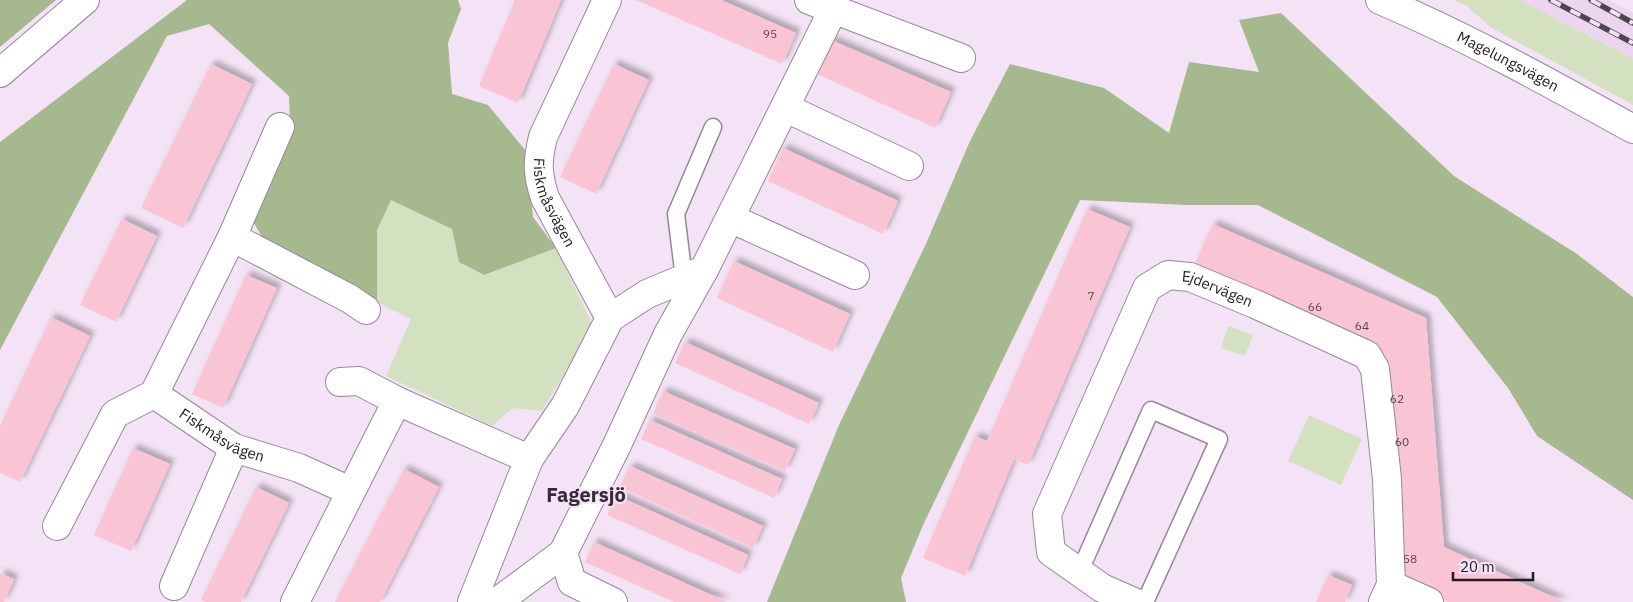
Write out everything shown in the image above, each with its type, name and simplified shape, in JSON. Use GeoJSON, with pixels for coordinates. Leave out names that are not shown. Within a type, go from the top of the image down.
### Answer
{"type":"FeatureCollection","features":[{"type":"Feature","properties":{"kind":"street"},"geometry":{"type":"LineString","coordinates":[[0,73],[85,0]]}},
{"type":"Feature","properties":{"kind":"street","name":"Fiskmåsvägen"},"geometry":{"type":"LineString","coordinates":[[607,0],[543,137],[538,159],[539,180],[545,198],[610,318]]}},
{"type":"Feature","properties":{"kind":"street","name":"Magelungsvägen"},"geometry":{"type":"LineString","coordinates":[[1380,0],[1496,54],[1633,129]]}},
{"type":"Feature","properties":{"kind":"street"},"geometry":{"type":"LineString","coordinates":[[498,602],[563,553],[617,444],[694,274],[730,218],[786,108],[821,5],[961,58]]}},
{"type":"Feature","properties":{"kind":"street"},"geometry":{"type":"LineString","coordinates":[[786,108],[909,166]]}},
{"type":"Feature","properties":{"kind":"street"},"geometry":{"type":"LineString","coordinates":[[57,526],[115,414],[154,394],[232,236],[280,127]]}},
{"type":"Feature","properties":{"kind":"street"},"geometry":{"type":"LineString","coordinates":[[730,218],[855,275]]}},
{"type":"Feature","properties":{"kind":"street"},"geometry":{"type":"LineString","coordinates":[[232,236],[350,299],[366,310]]}},
{"type":"Feature","properties":{"kind":"street"},"geometry":{"type":"LineString","coordinates":[[472,602],[529,459],[565,406],[610,318],[647,294],[694,274]]}},
{"type":"Feature","properties":{"kind":"street","name":"Ejdervägen"},"geometry":{"type":"LineString","coordinates":[[1134,602],[1102,588],[1051,552],[1047,514],[1147,288],[1168,275],[1190,277],[1256,304],[1367,355],[1376,369],[1387,479],[1387,593],[1429,602]]}},
{"type":"Feature","properties":{"kind":"street"},"geometry":{"type":"LineString","coordinates":[[340,382],[359,381],[397,401],[529,459]]}},
{"type":"Feature","properties":{"kind":"street","name":"Fiskmåsvägen"},"geometry":{"type":"LineString","coordinates":[[154,394],[234,448],[299,468],[350,491]]}},
{"type":"Feature","properties":{"kind":"street"},"geometry":{"type":"LineString","coordinates":[[295,602],[397,401]]}},
{"type":"Feature","properties":{"kind":"street"},"geometry":{"type":"LineString","coordinates":[[174,586],[234,448]]}},
{"type":"Feature","properties":{"kind":"street"},"geometry":{"type":"LineString","coordinates":[[563,553],[567,592],[613,602]]}},
{"type":"Feature","properties":{"kind":"lane"},"geometry":{"type":"LineString","coordinates":[[694,274],[676,214],[713,127]]}},
{"type":"Feature","properties":{"kind":"lane"},"geometry":{"type":"LineString","coordinates":[[1079,572],[1151,410],[1219,439],[1145,602]]}},
{"type":"Feature","properties":{"kind":"shaded area"},"geometry":{"type":"Polygon","coordinates":[[[1520,0],[1609,0],[1633,13],[1633,59],[1520,0]]]}},
{"type":"Feature","properties":{"kind":"green space"},"geometry":{"type":"Polygon","coordinates":[[[0,0],[56,0],[0,47],[0,0]]]}},
{"type":"Feature","properties":{"kind":"green space"},"geometry":{"type":"Polygon","coordinates":[[[187,0],[458,0],[461,9],[448,43],[452,94],[488,105],[526,151],[533,217],[556,248],[484,275],[459,262],[452,229],[391,200],[377,230],[377,302],[265,242],[251,218],[290,121],[289,96],[209,24],[167,36],[0,350],[0,142],[187,0]]]}},
{"type":"Feature","properties":{"kind":"green space"},"geometry":{"type":"Polygon","coordinates":[[[1453,0],[1520,0],[1633,59],[1633,105],[1490,27],[1467,6],[1453,0]]]}},
{"type":"Feature","properties":{"kind":"green space"},"geometry":{"type":"Polygon","coordinates":[[[1281,13],[1454,176],[1577,254],[1633,297],[1633,500],[1537,436],[1508,388],[1437,297],[1258,205],[1187,205],[1080,200],[924,523],[901,578],[906,602],[767,602],[839,425],[925,246],[970,141],[1010,64],[1104,88],[1169,133],[1189,62],[1259,72],[1239,20],[1281,13]]]}},
{"type":"Feature","properties":{"kind":"green space"},"geometry":{"type":"Polygon","coordinates":[[[391,199],[452,229],[459,262],[483,275],[556,248],[593,326],[542,411],[513,408],[492,426],[386,376],[411,319],[377,302],[377,230],[391,199]]]}},
{"type":"Feature","properties":{"kind":"green space"},"geometry":{"type":"Polygon","coordinates":[[[1228,326],[1253,335],[1245,356],[1221,348],[1228,326]]]}},
{"type":"Feature","properties":{"kind":"green space"},"geometry":{"type":"Polygon","coordinates":[[[1309,415],[1362,439],[1341,485],[1288,461],[1309,415]]]}},
{"type":"Feature","properties":{"kind":"building"},"geometry":{"type":"Polygon","coordinates":[[[515,0],[561,0],[518,103],[479,86],[515,0]]]}},
{"type":"Feature","properties":{"kind":"building"},"geometry":{"type":"Polygon","coordinates":[[[636,0],[721,0],[796,33],[782,64],[636,0]]]}},
{"type":"Feature","properties":{"kind":"building"},"geometry":{"type":"Polygon","coordinates":[[[831,40],[951,92],[935,128],[817,74],[831,40]]]}},
{"type":"Feature","properties":{"kind":"building"},"geometry":{"type":"Polygon","coordinates":[[[211,64],[252,84],[183,228],[141,208],[211,64]]]}},
{"type":"Feature","properties":{"kind":"building"},"geometry":{"type":"Polygon","coordinates":[[[614,64],[649,80],[596,194],[560,177],[614,64]]]}},
{"type":"Feature","properties":{"kind":"building"},"geometry":{"type":"Polygon","coordinates":[[[783,148],[898,201],[883,234],[768,181],[783,148]]]}},
{"type":"Feature","properties":{"kind":"building"},"geometry":{"type":"Polygon","coordinates":[[[1087,209],[1130,227],[1028,465],[1014,459],[965,576],[923,558],[975,436],[987,441],[1087,209]]]}},
{"type":"Feature","properties":{"kind":"building"},"geometry":{"type":"Polygon","coordinates":[[[122,219],[157,236],[116,322],[80,305],[122,219]]]}},
{"type":"Feature","properties":{"kind":"building"},"geometry":{"type":"Polygon","coordinates":[[[1213,224],[1426,318],[1444,547],[1564,602],[1448,602],[1401,581],[1381,348],[1194,265],[1213,224]]]}},
{"type":"Feature","properties":{"kind":"building"},"geometry":{"type":"Polygon","coordinates":[[[734,261],[850,314],[833,352],[717,298],[734,261]]]}},
{"type":"Feature","properties":{"kind":"building"},"geometry":{"type":"Polygon","coordinates":[[[246,275],[277,288],[223,408],[192,394],[246,275]]]}},
{"type":"Feature","properties":{"kind":"building"},"geometry":{"type":"Polygon","coordinates":[[[51,317],[90,336],[20,482],[0,473],[0,426],[51,317]]]}},
{"type":"Feature","properties":{"kind":"building"},"geometry":{"type":"Polygon","coordinates":[[[685,342],[819,403],[809,424],[675,363],[685,342]]]}},
{"type":"Feature","properties":{"kind":"building"},"geometry":{"type":"Polygon","coordinates":[[[663,391],[795,449],[785,471],[653,414],[663,391]]]}},
{"type":"Feature","properties":{"kind":"building"},"geometry":{"type":"Polygon","coordinates":[[[650,420],[782,479],[774,498],[641,439],[650,420]]]}},
{"type":"Feature","properties":{"kind":"building"},"geometry":{"type":"Polygon","coordinates":[[[133,448],[170,464],[131,551],[94,535],[133,448]]]}},
{"type":"Feature","properties":{"kind":"building"},"geometry":{"type":"Polygon","coordinates":[[[630,466],[763,526],[753,548],[620,487],[630,466]]]}},
{"type":"Feature","properties":{"kind":"building"},"geometry":{"type":"Polygon","coordinates":[[[404,469],[439,487],[380,602],[335,602],[404,469]]]}},
{"type":"Feature","properties":{"kind":"building"},"geometry":{"type":"Polygon","coordinates":[[[256,487],[289,503],[241,602],[206,602],[201,600],[256,487]]]}},
{"type":"Feature","properties":{"kind":"building"},"geometry":{"type":"Polygon","coordinates":[[[616,495],[748,555],[740,574],[607,515],[616,495]]]}},
{"type":"Feature","properties":{"kind":"building"},"geometry":{"type":"Polygon","coordinates":[[[594,542],[727,602],[674,602],[585,562],[594,542]]]}},
{"type":"Feature","properties":{"kind":"building"},"geometry":{"type":"Polygon","coordinates":[[[0,573],[14,579],[4,602],[0,602],[0,573]]]}},
{"type":"Feature","properties":{"kind":"building"},"geometry":{"type":"Polygon","coordinates":[[[1328,575],[1352,585],[1345,602],[1316,602],[1328,575]]]}},
{"type":"Feature","properties":{"kind":"railway"},"geometry":{"type":"LineString","coordinates":[[1551,0],[1633,43]]}},
{"type":"Feature","properties":{"kind":"railway"},"geometry":{"type":"LineString","coordinates":[[1591,0],[1633,23]]}},
{"type":"Feature","properties":{"kind":"district","name":"Fagersjö"},"geometry":{"type":"Point","coordinates":[586,495]}}]}
